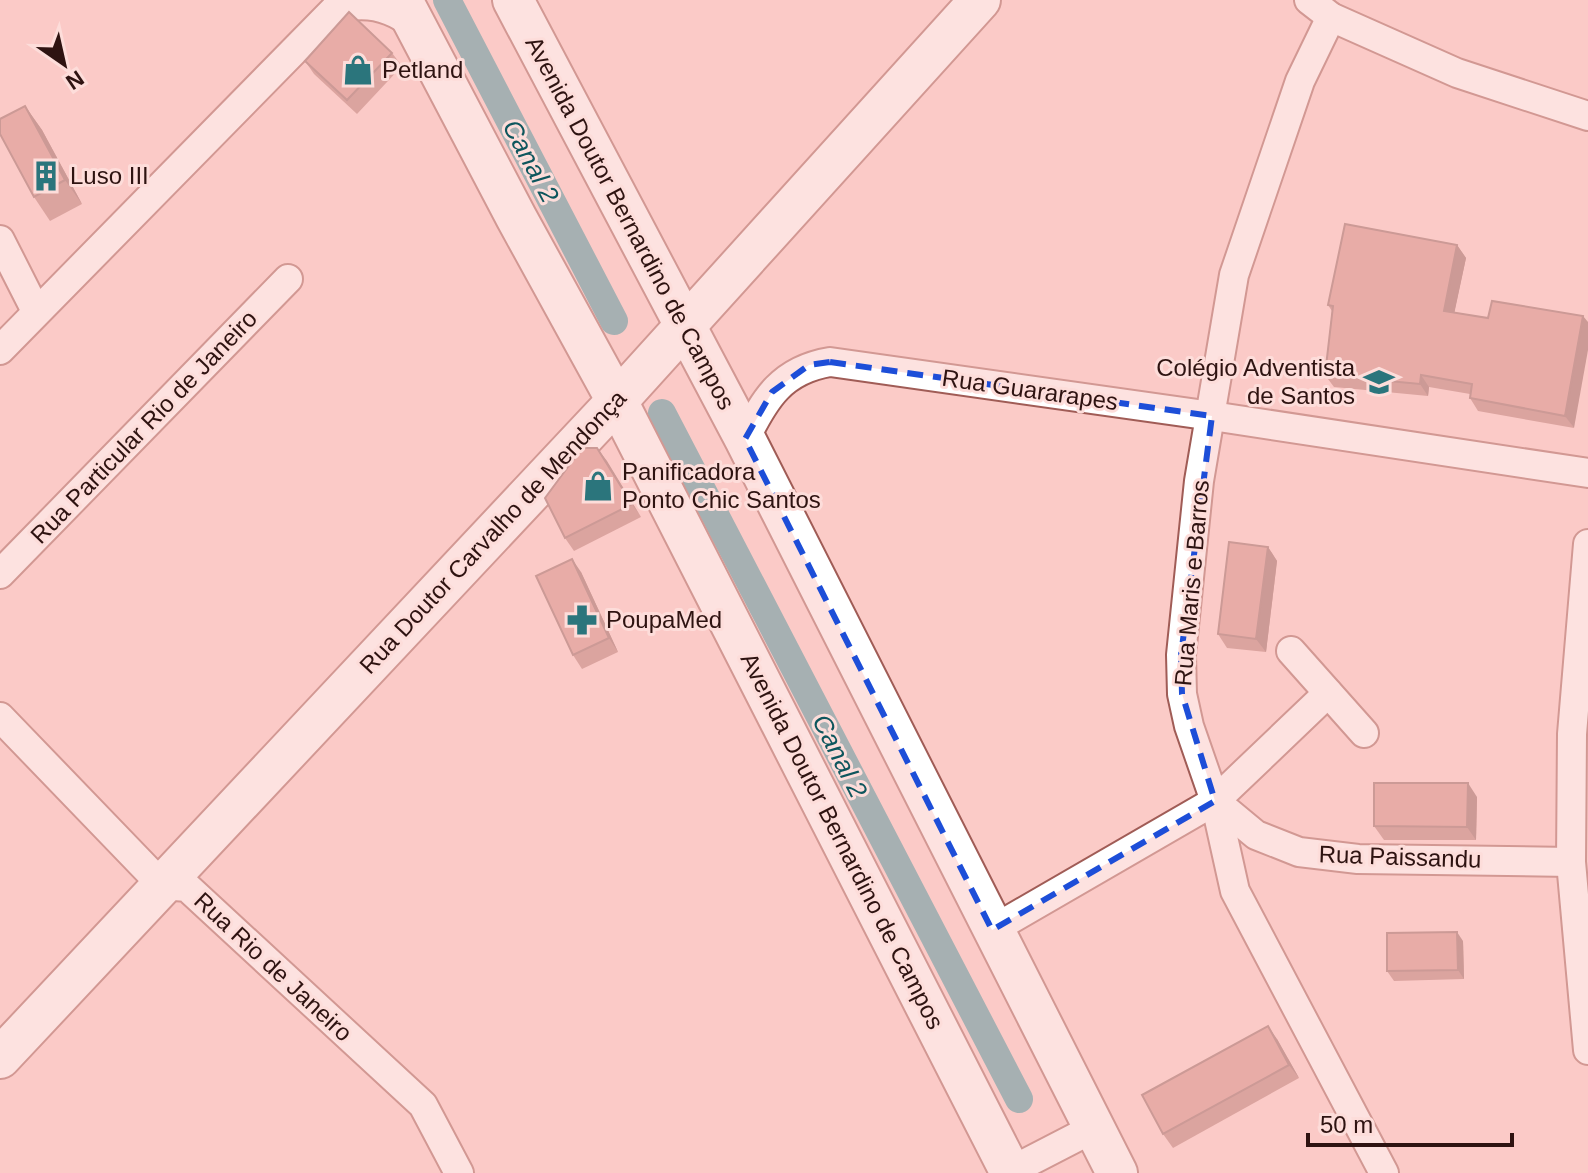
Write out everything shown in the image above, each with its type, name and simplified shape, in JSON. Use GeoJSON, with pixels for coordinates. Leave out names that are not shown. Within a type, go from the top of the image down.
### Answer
{"type":"FeatureCollection","features":[{"type":"Feature","properties":{"kind":"main road","name":"Avenida Doutor Bernardino de Campos"},"geometry":{"type":"LineString","coordinates":[[513,0],[745,439],[1117,1173]]}},
{"type":"Feature","properties":{"kind":"main road","name":"Rua Doutor Carvalho de Mendonça"},"geometry":{"type":"LineString","coordinates":[[0,1058],[617,401],[980,0]]}},
{"type":"Feature","properties":{"kind":"main road","name":"Avenida Doutor Bernardino de Campos"},"geometry":{"type":"LineString","coordinates":[[409,13],[617,401],[1010,1172]]}},
{"type":"Feature","properties":{"kind":"street"},"geometry":{"type":"LineString","coordinates":[[0,350],[334,10],[344,3],[367,0],[409,13]]}},
{"type":"Feature","properties":{"kind":"street"},"geometry":{"type":"LineString","coordinates":[[1309,0],[1331,17],[1457,73],[1588,116]]}},
{"type":"Feature","properties":{"kind":"street","name":"Rua Maris e Barros"},"geometry":{"type":"LineString","coordinates":[[1331,17],[1300,81],[1234,275],[1199,481],[1181,655],[1182,694],[1189,726],[1215,801],[1235,891],[1384,1173]]}},
{"type":"Feature","properties":{"kind":"street"},"geometry":{"type":"LineString","coordinates":[[0,240],[36,311]]}},
{"type":"Feature","properties":{"kind":"street","name":"Rua Particular Rio de Janeiro"},"geometry":{"type":"LineString","coordinates":[[0,574],[288,279]]}},
{"type":"Feature","properties":{"kind":"street","name":"Rua Guararapes"},"geometry":{"type":"LineString","coordinates":[[745,439],[758,412],[782,383],[809,365],[830,362],[1588,473]]}},
{"type":"Feature","properties":{"kind":"street"},"geometry":{"type":"LineString","coordinates":[[1588,544],[1572,734],[1571,862],[1588,1050]]}},
{"type":"Feature","properties":{"kind":"street"},"geometry":{"type":"LineString","coordinates":[[1291,651],[1364,733]]}},
{"type":"Feature","properties":{"kind":"street"},"geometry":{"type":"LineString","coordinates":[[992,930],[1215,801],[1328,693]]}},
{"type":"Feature","properties":{"kind":"street","name":"Rua Rio de Janeiro"},"geometry":{"type":"LineString","coordinates":[[0,717],[162,885],[187,887],[423,1105],[459,1173]]}},
{"type":"Feature","properties":{"kind":"street","name":"Rua Paissandu"},"geometry":{"type":"LineString","coordinates":[[1215,801],[1256,835],[1299,852],[1358,859],[1571,862]]}},
{"type":"Feature","properties":{"kind":"street"},"geometry":{"type":"LineString","coordinates":[[1010,1172],[1094,1128]]}},
{"type":"Feature","properties":{"kind":"highlighted area"},"geometry":{"type":"Polygon","coordinates":[[[830,362],[1212,416],[1181,655],[1182,694],[1215,801],[992,930],[745,439],[772,392],[809,365],[830,362]]]}},
{"type":"Feature","properties":{"kind":"building","name":"Petland"},"geometry":{"type":"Polygon","coordinates":[[[349,12],[392,53],[347,100],[305,61],[349,12]]]}},
{"type":"Feature","properties":{"kind":"building"},"geometry":{"type":"Polygon","coordinates":[[[25,106],[65,180],[34,197],[0,134],[0,119],[25,106]]]}},
{"type":"Feature","properties":{"kind":"building"},"geometry":{"type":"Polygon","coordinates":[[[1345,224],[1457,245],[1444,311],[1488,318],[1492,301],[1583,316],[1565,416],[1470,398],[1472,384],[1421,375],[1420,384],[1325,375],[1333,306],[1328,305],[1345,224]]]}},
{"type":"Feature","properties":{"kind":"building","name":"Panificadora Ponto Chic Santos"},"geometry":{"type":"Polygon","coordinates":[[[582,448],[597,448],[632,504],[565,538],[545,498],[582,448]]]}},
{"type":"Feature","properties":{"kind":"building"},"geometry":{"type":"Polygon","coordinates":[[[1229,542],[1268,547],[1256,639],[1218,634],[1229,542]]]}},
{"type":"Feature","properties":{"kind":"building","name":"PoupaMed"},"geometry":{"type":"Polygon","coordinates":[[[572,559],[609,638],[573,655],[536,576],[572,559]]]}},
{"type":"Feature","properties":{"kind":"building"},"geometry":{"type":"Polygon","coordinates":[[[1374,783],[1468,783],[1467,827],[1374,826],[1374,783]]]}},
{"type":"Feature","properties":{"kind":"building"},"geometry":{"type":"Polygon","coordinates":[[[1457,932],[1458,970],[1387,971],[1387,933],[1457,932]]]}},
{"type":"Feature","properties":{"kind":"building"},"geometry":{"type":"Polygon","coordinates":[[[1268,1026],[1289,1065],[1163,1134],[1142,1095],[1268,1026]]]}},
{"type":"Feature","properties":{"kind":"waterway","name":"Canal 2"},"geometry":{"type":"LineString","coordinates":[[447,0],[614,321]]}},
{"type":"Feature","properties":{"kind":"waterway","name":"Canal 2"},"geometry":{"type":"LineString","coordinates":[[662,413],[1019,1099]]}},
{"type":"Feature","properties":{"kind":"place","name":"Petland"},"geometry":{"type":"Point","coordinates":[358,70]}},
{"type":"Feature","properties":{"kind":"place","name":"Luso III"},"geometry":{"type":"Point","coordinates":[46,176]}},
{"type":"Feature","properties":{"kind":"place","name":"Colégio Adventista de Santos"},"geometry":{"type":"Point","coordinates":[1379,382]}},
{"type":"Feature","properties":{"kind":"place","name":"Panificadora Ponto Chic Santos"},"geometry":{"type":"Point","coordinates":[598,486]}},
{"type":"Feature","properties":{"kind":"place","name":"PoupaMed"},"geometry":{"type":"Point","coordinates":[582,620]}}]}
